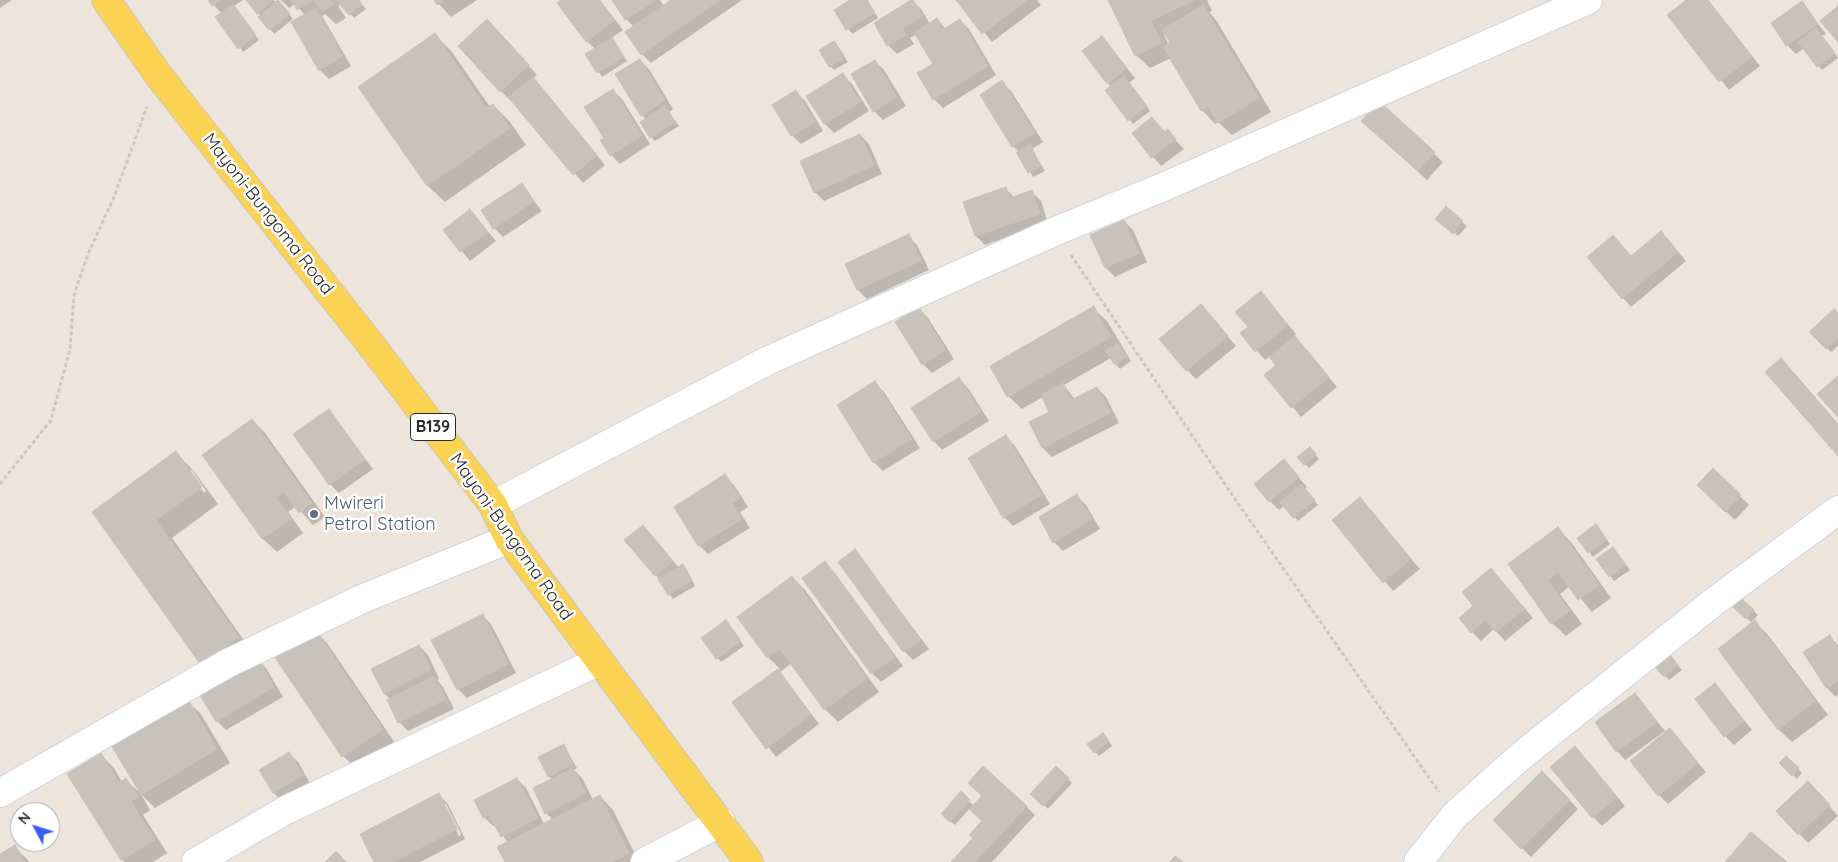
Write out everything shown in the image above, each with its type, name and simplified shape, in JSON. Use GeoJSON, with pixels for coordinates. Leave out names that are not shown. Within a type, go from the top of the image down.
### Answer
{"type":"FeatureCollection","features":[{"type":"Feature","properties":{"kind":"main road","name":"Mayoni-Bungoma Road"},"geometry":{"type":"LineString","coordinates":[[106,0],[159,76],[368,341],[492,506],[509,539],[722,822],[749,862]]}},
{"type":"Feature","properties":{"kind":"street"},"geometry":{"type":"LineString","coordinates":[[492,506],[767,362],[1056,231],[1168,185],[1588,0]]}},
{"type":"Feature","properties":{"kind":"street"},"geometry":{"type":"LineString","coordinates":[[1418,862],[1455,816],[1521,756],[1715,601],[1838,510]]}},
{"type":"Feature","properties":{"kind":"street"},"geometry":{"type":"LineString","coordinates":[[0,793],[228,663],[362,599],[509,539]]}},
{"type":"Feature","properties":{"kind":"street"},"geometry":{"type":"LineString","coordinates":[[196,862],[286,810],[599,661]]}},
{"type":"Feature","properties":{"kind":"street"},"geometry":{"type":"LineString","coordinates":[[645,862],[722,822]]}},
{"type":"Feature","properties":{"kind":"path"},"geometry":{"type":"LineString","coordinates":[[0,484],[51,420],[70,350],[74,295],[88,254],[114,197],[159,76]]}},
{"type":"Feature","properties":{"kind":"path"},"geometry":{"type":"LineString","coordinates":[[1056,231],[1237,502],[1455,816]]}},
{"type":"Feature","properties":{"kind":"building"},"geometry":{"type":"Polygon","coordinates":[[[208,0],[221,0],[212,6],[208,0]]]}},
{"type":"Feature","properties":{"kind":"building"},"geometry":{"type":"Polygon","coordinates":[[[246,0],[273,0],[257,14],[246,0]]]}},
{"type":"Feature","properties":{"kind":"building"},"geometry":{"type":"Polygon","coordinates":[[[278,0],[290,14],[269,30],[258,17],[278,0]]]}},
{"type":"Feature","properties":{"kind":"building"},"geometry":{"type":"Polygon","coordinates":[[[292,0],[313,0],[297,10],[292,0]]]}},
{"type":"Feature","properties":{"kind":"building"},"geometry":{"type":"Polygon","coordinates":[[[314,0],[331,0],[333,5],[321,12],[314,0]]]}},
{"type":"Feature","properties":{"kind":"building"},"geometry":{"type":"Polygon","coordinates":[[[336,0],[359,0],[362,4],[349,15],[336,0]]]}},
{"type":"Feature","properties":{"kind":"building"},"geometry":{"type":"Polygon","coordinates":[[[434,0],[444,0],[437,5],[434,0]]]}},
{"type":"Feature","properties":{"kind":"building"},"geometry":{"type":"Polygon","coordinates":[[[561,0],[599,0],[615,20],[586,42],[557,3],[561,0]]]}},
{"type":"Feature","properties":{"kind":"building"},"geometry":{"type":"Polygon","coordinates":[[[612,0],[656,0],[625,20],[612,0]]]}},
{"type":"Feature","properties":{"kind":"building"},"geometry":{"type":"Polygon","coordinates":[[[671,0],[720,0],[641,55],[625,32],[671,0]]]}},
{"type":"Feature","properties":{"kind":"building"},"geometry":{"type":"Polygon","coordinates":[[[850,0],[867,0],[875,13],[846,30],[834,10],[850,0]]]}},
{"type":"Feature","properties":{"kind":"building"},"geometry":{"type":"Polygon","coordinates":[[[913,0],[923,16],[902,29],[906,35],[887,46],[874,23],[913,0]]]}},
{"type":"Feature","properties":{"kind":"building"},"geometry":{"type":"Polygon","coordinates":[[[956,0],[1027,0],[982,34],[956,0]]]}},
{"type":"Feature","properties":{"kind":"building"},"geometry":{"type":"Polygon","coordinates":[[[1108,0],[1194,0],[1151,21],[1162,43],[1135,56],[1108,0]]]}},
{"type":"Feature","properties":{"kind":"building"},"geometry":{"type":"Polygon","coordinates":[[[1686,0],[1708,0],[1752,57],[1719,82],[1667,15],[1686,0]]]}},
{"type":"Feature","properties":{"kind":"building"},"geometry":{"type":"Polygon","coordinates":[[[1802,1],[1818,24],[1786,46],[1771,23],[1802,1]]]}},
{"type":"Feature","properties":{"kind":"building"},"geometry":{"type":"Polygon","coordinates":[[[233,4],[256,35],[238,49],[215,17],[233,4]]]}},
{"type":"Feature","properties":{"kind":"building"},"geometry":{"type":"Polygon","coordinates":[[[1203,5],[1259,98],[1218,123],[1208,107],[1201,111],[1163,47],[1170,42],[1162,30],[1203,5]]]}},
{"type":"Feature","properties":{"kind":"building"},"geometry":{"type":"Polygon","coordinates":[[[1838,6],[1838,42],[1820,21],[1838,6]]]}},
{"type":"Feature","properties":{"kind":"building"},"geometry":{"type":"Polygon","coordinates":[[[316,8],[343,56],[319,71],[291,22],[316,8]]]}},
{"type":"Feature","properties":{"kind":"building"},"geometry":{"type":"Polygon","coordinates":[[[937,18],[944,29],[960,19],[988,66],[933,100],[917,73],[933,64],[914,33],[937,18]]]}},
{"type":"Feature","properties":{"kind":"building"},"geometry":{"type":"Polygon","coordinates":[[[487,19],[529,65],[500,92],[458,46],[487,19]]]}},
{"type":"Feature","properties":{"kind":"building"},"geometry":{"type":"Polygon","coordinates":[[[1816,28],[1835,53],[1817,67],[1798,42],[1816,28]]]}},
{"type":"Feature","properties":{"kind":"building"},"geometry":{"type":"Polygon","coordinates":[[[435,33],[486,108],[493,104],[510,128],[427,186],[358,87],[435,33]]]}},
{"type":"Feature","properties":{"kind":"building"},"geometry":{"type":"Polygon","coordinates":[[[1102,36],[1127,68],[1107,84],[1082,51],[1102,36]]]}},
{"type":"Feature","properties":{"kind":"building"},"geometry":{"type":"Polygon","coordinates":[[[612,37],[624,57],[597,73],[585,54],[612,37]]]}},
{"type":"Feature","properties":{"kind":"building"},"geometry":{"type":"Polygon","coordinates":[[[834,41],[845,57],[829,67],[819,50],[834,41]]]}},
{"type":"Feature","properties":{"kind":"building"},"geometry":{"type":"Polygon","coordinates":[[[640,59],[665,100],[641,116],[615,74],[640,59]]]}},
{"type":"Feature","properties":{"kind":"building"},"geometry":{"type":"Polygon","coordinates":[[[875,60],[897,97],[873,112],[851,74],[875,60]]]}},
{"type":"Feature","properties":{"kind":"building"},"geometry":{"type":"Polygon","coordinates":[[[843,73],[860,102],[824,124],[806,96],[843,73]]]}},
{"type":"Feature","properties":{"kind":"building"},"geometry":{"type":"Polygon","coordinates":[[[1124,76],[1147,106],[1128,121],[1105,90],[1124,76]]]}},
{"type":"Feature","properties":{"kind":"building"},"geometry":{"type":"Polygon","coordinates":[[[533,77],[597,155],[573,175],[508,97],[533,77]]]}},
{"type":"Feature","properties":{"kind":"building"},"geometry":{"type":"Polygon","coordinates":[[[1002,80],[1035,133],[1012,147],[980,95],[1002,80]]]}},
{"type":"Feature","properties":{"kind":"building"},"geometry":{"type":"Polygon","coordinates":[[[613,89],[642,135],[610,156],[600,140],[604,138],[584,107],[613,89]]]}},
{"type":"Feature","properties":{"kind":"building"},"geometry":{"type":"Polygon","coordinates":[[[796,90],[815,122],[791,136],[772,105],[796,90]]]}},
{"type":"Feature","properties":{"kind":"building"},"geometry":{"type":"Polygon","coordinates":[[[1379,101],[1435,152],[1418,171],[1361,121],[1379,101]]]}},
{"type":"Feature","properties":{"kind":"building"},"geometry":{"type":"Polygon","coordinates":[[[665,106],[675,122],[650,138],[640,122],[665,106]]]}},
{"type":"Feature","properties":{"kind":"building"},"geometry":{"type":"Polygon","coordinates":[[[1152,117],[1164,132],[1168,129],[1176,139],[1151,158],[1132,133],[1152,117]]]}},
{"type":"Feature","properties":{"kind":"building"},"geometry":{"type":"Polygon","coordinates":[[[860,134],[874,165],[814,193],[800,161],[860,134]]]}},
{"type":"Feature","properties":{"kind":"building"},"geometry":{"type":"Polygon","coordinates":[[[1030,145],[1041,166],[1028,173],[1016,152],[1030,145]]]}},
{"type":"Feature","properties":{"kind":"building"},"geometry":{"type":"Polygon","coordinates":[[[522,183],[534,201],[493,229],[481,210],[522,183]]]}},
{"type":"Feature","properties":{"kind":"building"},"geometry":{"type":"Polygon","coordinates":[[[1006,187],[1010,198],[1032,190],[1040,214],[975,236],[963,202],[1006,187]]]}},
{"type":"Feature","properties":{"kind":"building"},"geometry":{"type":"Polygon","coordinates":[[[1446,206],[1463,221],[1453,234],[1435,219],[1446,206]]]}},
{"type":"Feature","properties":{"kind":"building"},"geometry":{"type":"Polygon","coordinates":[[[470,209],[488,232],[460,252],[443,230],[470,209]]]}},
{"type":"Feature","properties":{"kind":"building"},"geometry":{"type":"Polygon","coordinates":[[[1124,220],[1139,253],[1105,268],[1090,235],[1124,220]]]}},
{"type":"Feature","properties":{"kind":"building"},"geometry":{"type":"Polygon","coordinates":[[[1661,231],[1678,252],[1622,299],[1587,257],[1613,235],[1631,256],[1661,231]]]}},
{"type":"Feature","properties":{"kind":"building"},"geometry":{"type":"Polygon","coordinates":[[[909,234],[921,261],[857,290],[845,264],[909,234]]]}},
{"type":"Feature","properties":{"kind":"building"},"geometry":{"type":"Polygon","coordinates":[[[1261,291],[1288,325],[1255,352],[1240,333],[1248,327],[1235,312],[1261,291]]]}},
{"type":"Feature","properties":{"kind":"building"},"geometry":{"type":"Polygon","coordinates":[[[1201,304],[1228,336],[1186,371],[1159,339],[1201,304]]]}},
{"type":"Feature","properties":{"kind":"building"},"geometry":{"type":"Polygon","coordinates":[[[1094,306],[1111,337],[1007,397],[990,366],[1094,306]]]}},
{"type":"Feature","properties":{"kind":"building"},"geometry":{"type":"Polygon","coordinates":[[[919,307],[946,350],[922,365],[895,322],[919,307]]]}},
{"type":"Feature","properties":{"kind":"building"},"geometry":{"type":"Polygon","coordinates":[[[1834,309],[1838,313],[1838,338],[1826,349],[1809,332],[1834,309]]]}},
{"type":"Feature","properties":{"kind":"building"},"geometry":{"type":"Polygon","coordinates":[[[1295,336],[1329,377],[1291,408],[1264,375],[1276,365],[1269,357],[1295,336]]]}},
{"type":"Feature","properties":{"kind":"building"},"geometry":{"type":"Polygon","coordinates":[[[1118,343],[1127,357],[1115,365],[1105,351],[1118,343]]]}},
{"type":"Feature","properties":{"kind":"building"},"geometry":{"type":"Polygon","coordinates":[[[1781,358],[1838,424],[1838,456],[1765,372],[1781,358]]]}},
{"type":"Feature","properties":{"kind":"building"},"geometry":{"type":"Polygon","coordinates":[[[1838,376],[1838,417],[1817,394],[1838,376]]]}},
{"type":"Feature","properties":{"kind":"building"},"geometry":{"type":"Polygon","coordinates":[[[959,377],[981,412],[933,442],[911,408],[959,377]]]}},
{"type":"Feature","properties":{"kind":"building"},"geometry":{"type":"Polygon","coordinates":[[[875,381],[912,439],[873,463],[837,405],[875,381]]]}},
{"type":"Feature","properties":{"kind":"building"},"geometry":{"type":"Polygon","coordinates":[[[1063,383],[1071,400],[1097,387],[1111,413],[1042,448],[1029,422],[1049,412],[1041,395],[1063,383]]]}},
{"type":"Feature","properties":{"kind":"building"},"geometry":{"type":"Polygon","coordinates":[[[329,409],[365,459],[329,485],[293,434],[329,409]]]}},
{"type":"Feature","properties":{"kind":"building"},"geometry":{"type":"Polygon","coordinates":[[[252,419],[312,503],[299,513],[284,492],[276,498],[291,519],[262,539],[202,455],[252,419]]]}},
{"type":"Feature","properties":{"kind":"building"},"geometry":{"type":"Polygon","coordinates":[[[1006,435],[1042,495],[1003,518],[968,458],[1006,435]]]}},
{"type":"Feature","properties":{"kind":"building"},"geometry":{"type":"Polygon","coordinates":[[[1310,447],[1316,454],[1304,465],[1297,457],[1310,447]]]}},
{"type":"Feature","properties":{"kind":"building"},"geometry":{"type":"Polygon","coordinates":[[[176,451],[202,487],[156,520],[239,637],[201,665],[92,512],[176,451]]]}},
{"type":"Feature","properties":{"kind":"building"},"geometry":{"type":"Polygon","coordinates":[[[1284,459],[1299,477],[1269,502],[1254,484],[1284,459]]]}},
{"type":"Feature","properties":{"kind":"building"},"geometry":{"type":"Polygon","coordinates":[[[1713,468],[1741,495],[1725,512],[1697,485],[1713,468]]]}},
{"type":"Feature","properties":{"kind":"building"},"geometry":{"type":"Polygon","coordinates":[[[725,474],[740,498],[732,503],[742,519],[698,546],[674,507],[725,474]]]}},
{"type":"Feature","properties":{"kind":"building"},"geometry":{"type":"Polygon","coordinates":[[[1301,484],[1315,500],[1293,518],[1280,502],[1301,484]]]}},
{"type":"Feature","properties":{"kind":"building"},"geometry":{"type":"Polygon","coordinates":[[[1077,494],[1092,519],[1053,543],[1039,517],[1077,494]]]}},
{"type":"Feature","properties":{"kind":"building"},"geometry":{"type":"Polygon","coordinates":[[[1360,497],[1411,559],[1383,583],[1332,520],[1360,497]]]}},
{"type":"Feature","properties":{"kind":"building"},"geometry":{"type":"Polygon","coordinates":[[[1596,524],[1607,540],[1588,553],[1577,538],[1596,524]]]}},
{"type":"Feature","properties":{"kind":"building"},"geometry":{"type":"Polygon","coordinates":[[[643,525],[673,561],[655,576],[624,540],[643,525]]]}},
{"type":"Feature","properties":{"kind":"building"},"geometry":{"type":"Polygon","coordinates":[[[1558,527],[1599,585],[1578,600],[1558,572],[1548,580],[1570,611],[1551,624],[1508,564],[1558,527]]]}},
{"type":"Feature","properties":{"kind":"building"},"geometry":{"type":"Polygon","coordinates":[[[1613,547],[1626,565],[1609,577],[1596,559],[1613,547]]]}},
{"type":"Feature","properties":{"kind":"building"},"geometry":{"type":"Polygon","coordinates":[[[855,549],[921,640],[903,652],[838,562],[855,549]]]}},
{"type":"Feature","properties":{"kind":"building"},"geometry":{"type":"Polygon","coordinates":[[[825,561],[895,657],[871,674],[802,578],[825,561]]]}},
{"type":"Feature","properties":{"kind":"building"},"geometry":{"type":"Polygon","coordinates":[[[683,564],[692,581],[668,595],[658,579],[683,564]]]}},
{"type":"Feature","properties":{"kind":"building"},"geometry":{"type":"Polygon","coordinates":[[[1491,568],[1525,609],[1496,632],[1485,620],[1471,633],[1459,618],[1473,606],[1462,592],[1491,568]]]}},
{"type":"Feature","properties":{"kind":"building"},"geometry":{"type":"Polygon","coordinates":[[[792,576],[867,678],[824,710],[780,649],[767,658],[737,617],[792,576]]]}},
{"type":"Feature","properties":{"kind":"building"},"geometry":{"type":"Polygon","coordinates":[[[1742,599],[1754,610],[1746,619],[1733,607],[1742,599]]]}},
{"type":"Feature","properties":{"kind":"building"},"geometry":{"type":"Polygon","coordinates":[[[483,614],[508,664],[457,690],[431,640],[483,614]]]}},
{"type":"Feature","properties":{"kind":"building"},"geometry":{"type":"Polygon","coordinates":[[[726,620],[741,641],[716,659],[701,638],[726,620]]]}},
{"type":"Feature","properties":{"kind":"building"},"geometry":{"type":"Polygon","coordinates":[[[1755,620],[1815,701],[1778,730],[1718,649],[1755,620]]]}},
{"type":"Feature","properties":{"kind":"building"},"geometry":{"type":"Polygon","coordinates":[[[314,628],[383,729],[342,757],[274,656],[314,628]]]}},
{"type":"Feature","properties":{"kind":"building"},"geometry":{"type":"Polygon","coordinates":[[[1830,635],[1838,648],[1838,681],[1826,688],[1803,652],[1830,635]]]}},
{"type":"Feature","properties":{"kind":"building"},"geometry":{"type":"Polygon","coordinates":[[[419,645],[431,670],[384,694],[371,669],[419,645]]]}},
{"type":"Feature","properties":{"kind":"building"},"geometry":{"type":"Polygon","coordinates":[[[1667,651],[1678,665],[1664,677],[1652,663],[1667,651]]]}},
{"type":"Feature","properties":{"kind":"building"},"geometry":{"type":"Polygon","coordinates":[[[257,657],[274,687],[216,722],[198,692],[257,657]]]}},
{"type":"Feature","properties":{"kind":"building"},"geometry":{"type":"Polygon","coordinates":[[[778,669],[811,715],[766,749],[732,702],[778,669]]]}},
{"type":"Feature","properties":{"kind":"building"},"geometry":{"type":"Polygon","coordinates":[[[434,676],[446,699],[398,723],[387,700],[434,676]]]}},
{"type":"Feature","properties":{"kind":"building"},"geometry":{"type":"Polygon","coordinates":[[[1715,683],[1744,721],[1724,737],[1695,699],[1715,683]]]}},
{"type":"Feature","properties":{"kind":"building"},"geometry":{"type":"Polygon","coordinates":[[[1635,693],[1657,722],[1616,752],[1595,722],[1635,693]]]}},
{"type":"Feature","properties":{"kind":"building"},"geometry":{"type":"Polygon","coordinates":[[[188,699],[217,749],[141,795],[111,745],[188,699]]]}},
{"type":"Feature","properties":{"kind":"building"},"geometry":{"type":"Polygon","coordinates":[[[1670,728],[1698,763],[1658,796],[1630,761],[1670,728]]]}},
{"type":"Feature","properties":{"kind":"building"},"geometry":{"type":"Polygon","coordinates":[[[1103,733],[1109,741],[1094,753],[1087,744],[1103,733]]]}},
{"type":"Feature","properties":{"kind":"building"},"geometry":{"type":"Polygon","coordinates":[[[564,744],[573,764],[548,777],[538,757],[564,744]]]}},
{"type":"Feature","properties":{"kind":"building"},"geometry":{"type":"Polygon","coordinates":[[[1575,746],[1617,797],[1592,818],[1550,767],[1575,746]]]}},
{"type":"Feature","properties":{"kind":"building"},"geometry":{"type":"Polygon","coordinates":[[[289,752],[303,775],[273,793],[259,770],[289,752]]]}},
{"type":"Feature","properties":{"kind":"building"},"geometry":{"type":"Polygon","coordinates":[[[101,753],[119,783],[126,778],[138,797],[131,801],[155,840],[121,860],[67,774],[101,753]]]}},
{"type":"Feature","properties":{"kind":"building"},"geometry":{"type":"Polygon","coordinates":[[[1786,756],[1799,768],[1792,776],[1779,763],[1786,756]]]}},
{"type":"Feature","properties":{"kind":"building"},"geometry":{"type":"Polygon","coordinates":[[[983,766],[1027,806],[975,862],[951,862],[973,838],[969,835],[982,821],[969,809],[982,796],[968,783],[983,766]]]}},
{"type":"Feature","properties":{"kind":"building"},"geometry":{"type":"Polygon","coordinates":[[[1056,766],[1069,778],[1043,806],[1030,794],[1056,766]]]}},
{"type":"Feature","properties":{"kind":"building"},"geometry":{"type":"Polygon","coordinates":[[[573,768],[586,793],[545,814],[533,788],[573,768]]]}},
{"type":"Feature","properties":{"kind":"building"},"geometry":{"type":"Polygon","coordinates":[[[1542,771],[1570,800],[1521,849],[1493,820],[1542,771]]]}},
{"type":"Feature","properties":{"kind":"building"},"geometry":{"type":"Polygon","coordinates":[[[517,778],[538,818],[501,837],[489,815],[483,818],[474,800],[517,778]]]}},
{"type":"Feature","properties":{"kind":"building"},"geometry":{"type":"Polygon","coordinates":[[[1808,781],[1830,805],[1798,835],[1776,811],[1808,781]]]}},
{"type":"Feature","properties":{"kind":"building"},"geometry":{"type":"Polygon","coordinates":[[[961,791],[970,800],[950,822],[941,814],[961,791]]]}},
{"type":"Feature","properties":{"kind":"building"},"geometry":{"type":"Polygon","coordinates":[[[439,793],[457,829],[393,862],[374,862],[360,834],[439,793]]]}},
{"type":"Feature","properties":{"kind":"building"},"geometry":{"type":"Polygon","coordinates":[[[600,795],[629,853],[612,862],[505,862],[497,847],[600,795]]]}},
{"type":"Feature","properties":{"kind":"building"},"geometry":{"type":"Polygon","coordinates":[[[1751,832],[1787,862],[1725,862],[1751,832]]]}},
{"type":"Feature","properties":{"kind":"building"},"geometry":{"type":"Polygon","coordinates":[[[10,848],[10,852],[19,852],[25,862],[0,862],[0,854],[10,848]]]}},
{"type":"Feature","properties":{"kind":"building"},"geometry":{"type":"Polygon","coordinates":[[[336,851],[346,862],[325,862],[336,851]]]}},
{"type":"Feature","properties":{"kind":"building"},"geometry":{"type":"Polygon","coordinates":[[[1175,856],[1183,862],[1170,862],[1175,856]]]}},
{"type":"Feature","properties":{"kind":"place","name":"Mwireri Petrol Station"},"geometry":{"type":"Point","coordinates":[314,514]}}]}
